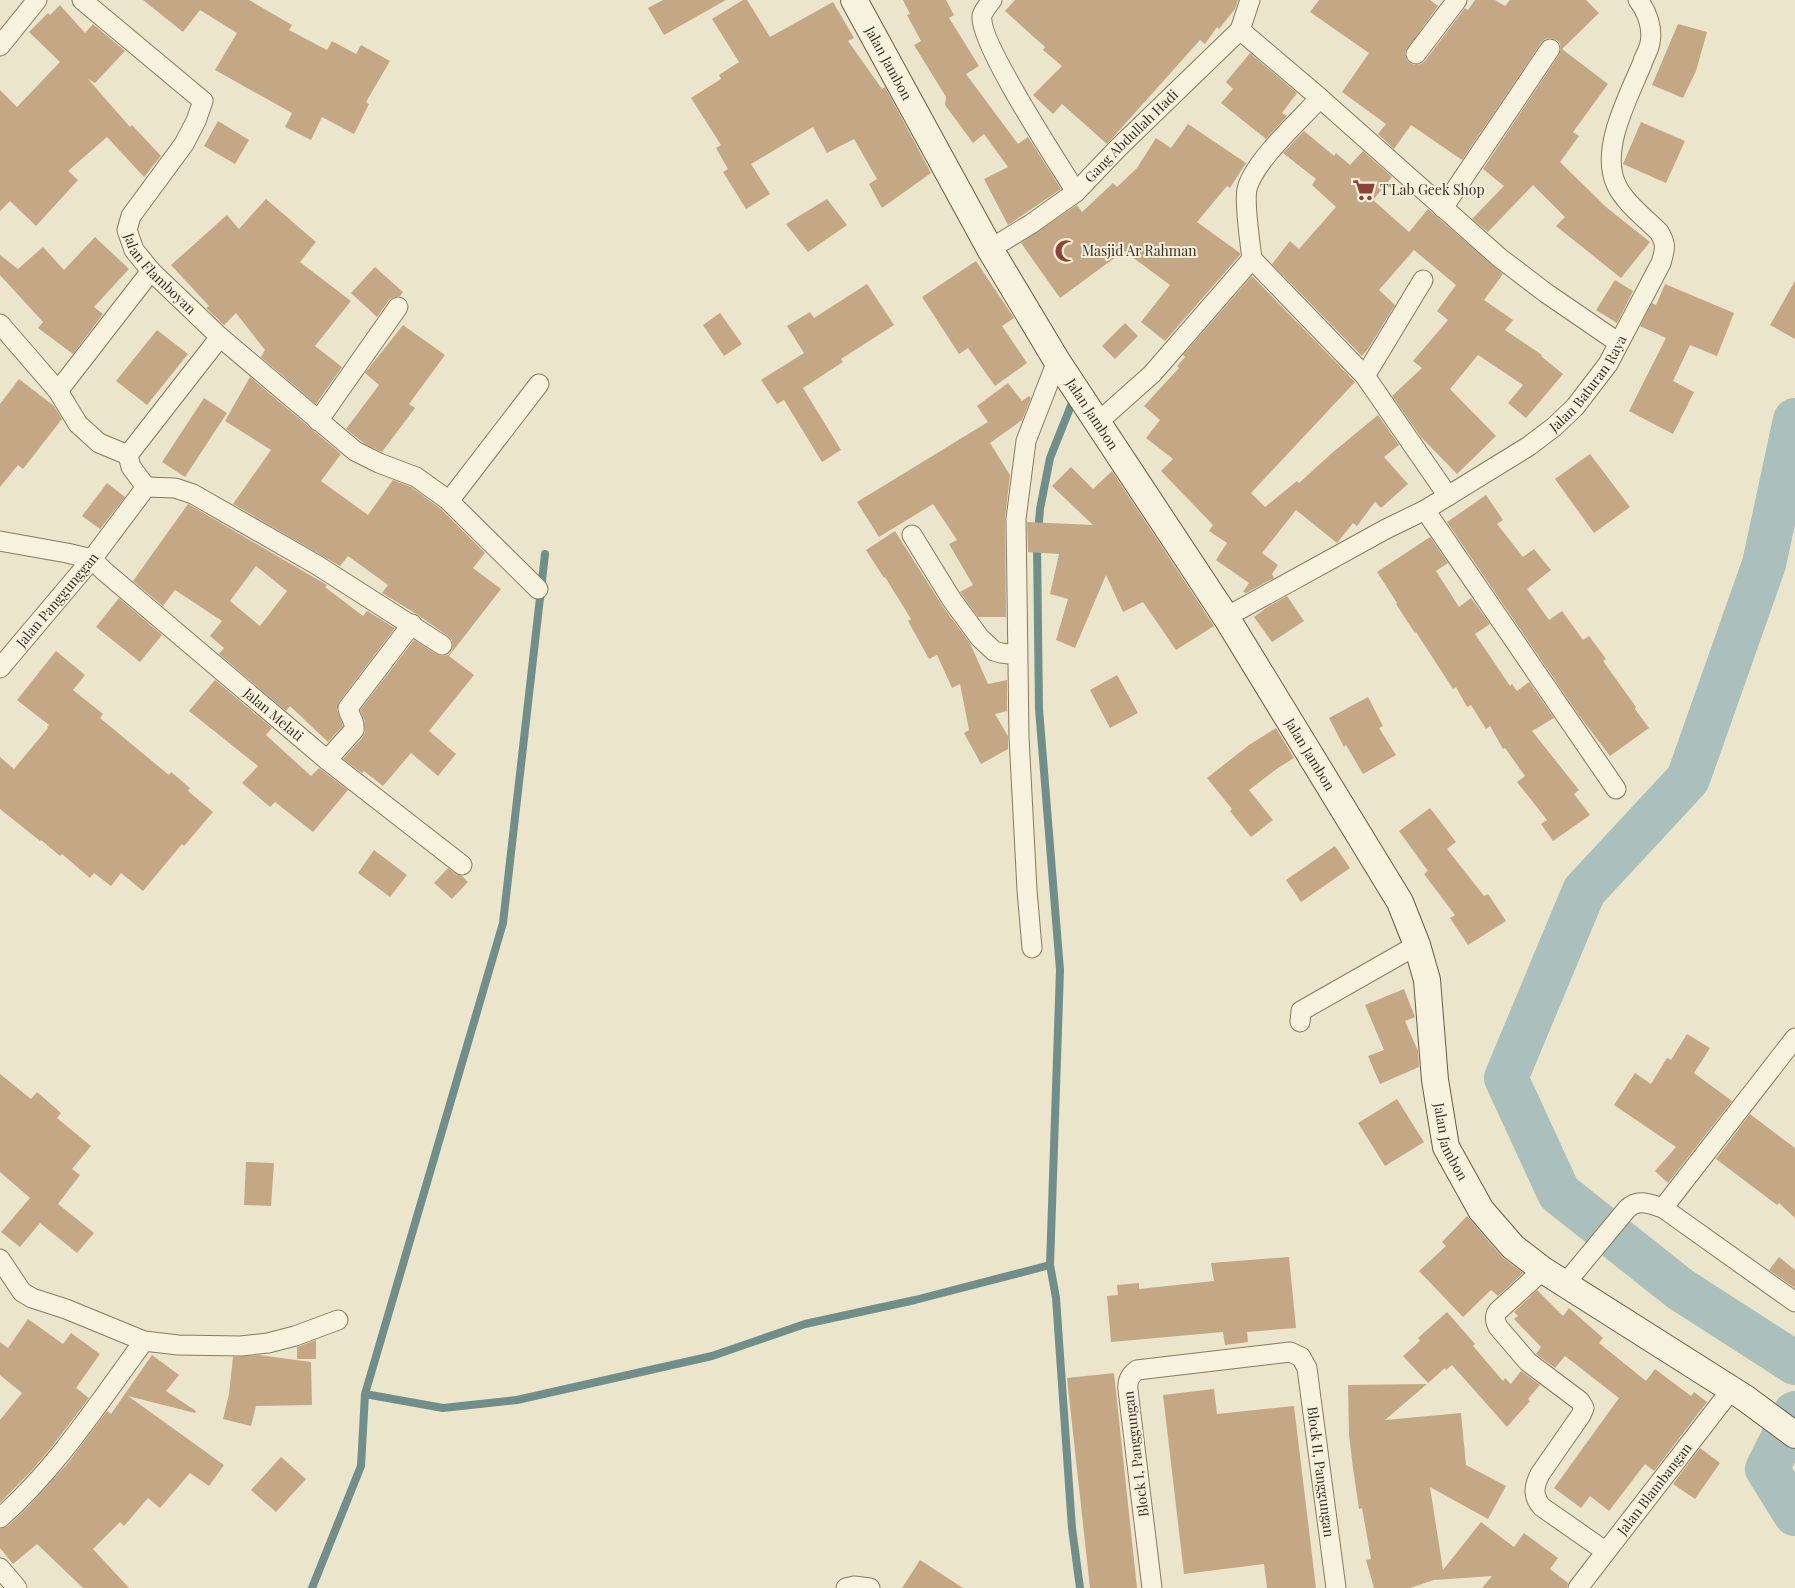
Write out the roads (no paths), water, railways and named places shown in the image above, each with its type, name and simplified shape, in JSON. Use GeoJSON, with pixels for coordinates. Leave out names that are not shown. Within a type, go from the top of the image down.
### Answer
{"type":"FeatureCollection","features":[{"type":"Feature","properties":{"kind":"main road","name":"Jalan Jambon"},"geometry":{"type":"LineString","coordinates":[[854,0],[990,249],[1097,423],[1226,618],[1400,902],[1417,945],[1427,980],[1435,1080],[1446,1147],[1481,1210],[1514,1247],[1543,1270],[1738,1394],[1795,1435]]}},
{"type":"Feature","properties":{"kind":"street"},"geometry":{"type":"LineString","coordinates":[[0,46],[37,0]]}},
{"type":"Feature","properties":{"kind":"street","name":"Jalan Flamboyan"},"geometry":{"type":"LineString","coordinates":[[82,0],[204,101],[184,144],[131,216],[127,230],[134,250],[151,271],[220,337],[318,421],[355,451],[379,463],[416,477],[449,501],[538,589]]}},
{"type":"Feature","properties":{"kind":"street"},"geometry":{"type":"LineString","coordinates":[[992,0],[982,16],[984,29],[994,54],[1014,92],[1076,192]]}},
{"type":"Feature","properties":{"kind":"street","name":"Gang Abdullah Hadi"},"geometry":{"type":"LineString","coordinates":[[990,249],[1031,224],[1076,192],[1118,148],[1240,30],[1250,0]]}},
{"type":"Feature","properties":{"kind":"street"},"geometry":{"type":"LineString","coordinates":[[1416,54],[1457,0]]}},
{"type":"Feature","properties":{"kind":"street","name":"Jalan Baturan Raya"},"geometry":{"type":"LineString","coordinates":[[1226,618],[1386,529],[1425,510],[1529,446],[1554,427],[1575,407],[1608,364],[1661,263],[1665,249],[1664,241],[1659,232],[1617,187],[1612,174],[1610,160],[1622,114],[1650,43],[1648,19],[1644,8],[1638,0]]}},
{"type":"Feature","properties":{"kind":"street"},"geometry":{"type":"LineString","coordinates":[[1240,30],[1523,276],[1620,342]]}},
{"type":"Feature","properties":{"kind":"street"},"geometry":{"type":"LineString","coordinates":[[1443,208],[1550,49]]}},
{"type":"Feature","properties":{"kind":"street"},"geometry":{"type":"LineString","coordinates":[[1320,98],[1266,156],[1252,177],[1247,200],[1252,259],[1366,376],[1448,496]]}},
{"type":"Feature","properties":{"kind":"street"},"geometry":{"type":"LineString","coordinates":[[1097,423],[1152,374],[1252,259]]}},
{"type":"Feature","properties":{"kind":"street"},"geometry":{"type":"LineString","coordinates":[[58,391],[151,271]]}},
{"type":"Feature","properties":{"kind":"street"},"geometry":{"type":"LineString","coordinates":[[1366,376],[1423,280]]}},
{"type":"Feature","properties":{"kind":"street"},"geometry":{"type":"LineString","coordinates":[[318,421],[398,307]]}},
{"type":"Feature","properties":{"kind":"street"},"geometry":{"type":"LineString","coordinates":[[0,324],[58,391],[78,424],[99,443],[128,455],[132,467],[146,487]]}},
{"type":"Feature","properties":{"kind":"street"},"geometry":{"type":"LineString","coordinates":[[128,455],[220,337]]}},
{"type":"Feature","properties":{"kind":"street"},"geometry":{"type":"LineString","coordinates":[[1032,948],[1019,737],[1016,519],[1026,442],[1058,361]]}},
{"type":"Feature","properties":{"kind":"street"},"geometry":{"type":"LineString","coordinates":[[449,501],[539,384]]}},
{"type":"Feature","properties":{"kind":"street"},"geometry":{"type":"LineString","coordinates":[[92,559],[146,487]]}},
{"type":"Feature","properties":{"kind":"street"},"geometry":{"type":"LineString","coordinates":[[146,487],[175,488],[193,494],[317,565],[412,624],[442,645]]}},
{"type":"Feature","properties":{"kind":"street"},"geometry":{"type":"LineString","coordinates":[[1425,510],[1616,789]]}},
{"type":"Feature","properties":{"kind":"street"},"geometry":{"type":"LineString","coordinates":[[912,536],[952,600],[980,638],[994,651],[1017,655]]}},
{"type":"Feature","properties":{"kind":"street","name":"Jalan Panggunggan"},"geometry":{"type":"LineString","coordinates":[[0,541],[92,559],[0,668]]}},
{"type":"Feature","properties":{"kind":"street","name":"Jalan Melati"},"geometry":{"type":"LineString","coordinates":[[92,559],[327,760],[462,865]]}},
{"type":"Feature","properties":{"kind":"street"},"geometry":{"type":"LineString","coordinates":[[327,760],[354,730],[355,726],[349,715],[348,708],[412,624]]}},
{"type":"Feature","properties":{"kind":"street"},"geometry":{"type":"LineString","coordinates":[[1300,1022],[1302,1011],[1417,945]]}},
{"type":"Feature","properties":{"kind":"street"},"geometry":{"type":"LineString","coordinates":[[1663,1208],[1795,1038]]}},
{"type":"Feature","properties":{"kind":"street"},"geometry":{"type":"LineString","coordinates":[[1564,1285],[1591,1250],[1627,1209],[1633,1203],[1642,1202],[1663,1208],[1795,1302]]}},
{"type":"Feature","properties":{"kind":"street"},"geometry":{"type":"LineString","coordinates":[[0,1259],[22,1292],[32,1298],[66,1309],[144,1342],[241,1346],[268,1343],[295,1336],[338,1320]]}},
{"type":"Feature","properties":{"kind":"street"},"geometry":{"type":"LineString","coordinates":[[1543,1270],[1498,1311],[1495,1321],[1528,1362],[1583,1404],[1584,1408],[1581,1415],[1538,1479],[1535,1497],[1542,1507],[1606,1550]]}},
{"type":"Feature","properties":{"kind":"street"},"geometry":{"type":"LineString","coordinates":[[0,1518],[32,1488],[52,1465],[144,1342]]}},
{"type":"Feature","properties":{"kind":"street","name":"Block I, Panggungan"},"geometry":{"type":"LineString","coordinates":[[1152,1588],[1127,1384],[1130,1378],[1137,1370],[1290,1352],[1301,1357]]}},
{"type":"Feature","properties":{"kind":"street","name":"Block II, Panggungan"},"geometry":{"type":"LineString","coordinates":[[1301,1357],[1307,1368],[1336,1588]]}},
{"type":"Feature","properties":{"kind":"street","name":"Jalan Blambangan"},"geometry":{"type":"LineString","coordinates":[[1578,1588],[1606,1550],[1738,1394]]}},
{"type":"Feature","properties":{"kind":"street"},"geometry":{"type":"LineString","coordinates":[[0,1568],[17,1588]]}},
{"type":"Feature","properties":{"kind":"street"},"geometry":{"type":"LineString","coordinates":[[846,1588],[854,1586],[870,1588]]}},
{"type":"Feature","properties":{"kind":"waterway"},"geometry":{"type":"LineString","coordinates":[[1038,533],[1040,509],[1050,458],[1072,403]]}},
{"type":"Feature","properties":{"kind":"waterway"},"geometry":{"type":"LineString","coordinates":[[1795,420],[1764,564],[1688,779],[1584,891],[1506,1078],[1559,1193],[1680,1289],[1795,1363]]}},
{"type":"Feature","properties":{"kind":"waterway"},"geometry":{"type":"LineString","coordinates":[[1037,544],[1039,709],[1060,970],[1050,1265],[1056,1298],[1072,1528],[1080,1588]]}},
{"type":"Feature","properties":{"kind":"waterway"},"geometry":{"type":"LineString","coordinates":[[545,554],[503,923],[365,1394],[443,1408],[517,1400],[712,1356],[805,1324],[915,1300],[1050,1265]]}},
{"type":"Feature","properties":{"kind":"waterway"},"geometry":{"type":"LineString","coordinates":[[312,1588],[361,1466],[365,1394]]}},
{"type":"Feature","properties":{"kind":"waterway"},"geometry":{"type":"LineString","coordinates":[[1795,1413],[1767,1469],[1795,1514]]}},
{"type":"Feature","properties":{"kind":"place","name":"T'Lab Geek Shop"},"geometry":{"type":"Point","coordinates":[1364,190]}},
{"type":"Feature","properties":{"kind":"place","name":"Masjid Ar Rahman"},"geometry":{"type":"Point","coordinates":[1066,251]}}]}
